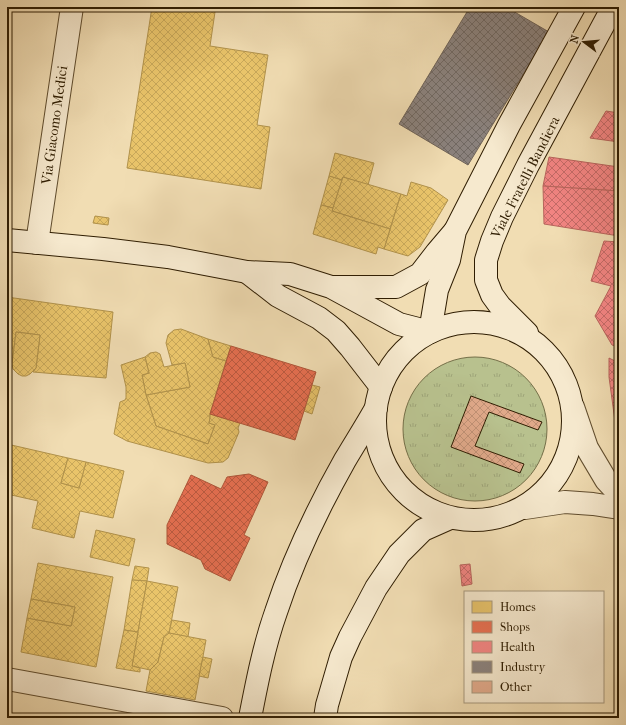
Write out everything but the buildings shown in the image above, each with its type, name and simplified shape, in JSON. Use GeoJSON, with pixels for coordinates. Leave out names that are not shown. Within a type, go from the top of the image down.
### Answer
{"type":"FeatureCollection","features":[{"type":"Feature","properties":{"kind":"main road","name":"Via Giacomo Medici"},"geometry":{"type":"LineString","coordinates":[[37,243],[72,7]]}},
{"type":"Feature","properties":{"kind":"main road"},"geometry":{"type":"LineString","coordinates":[[331,287],[396,287],[420,274],[455,231],[509,125],[574,7]]}},
{"type":"Feature","properties":{"kind":"main road","name":"Viale Fratelli Bandiera"},"geometry":{"type":"LineString","coordinates":[[572,407],[566,383],[554,362],[500,306],[492,295],[486,280],[486,260],[502,217],[528,165],[613,7]]}},
{"type":"Feature","properties":{"kind":"main road"},"geometry":{"type":"LineString","coordinates":[[430,332],[436,290],[449,260],[455,231]]}},
{"type":"Feature","properties":{"kind":"main road"},"geometry":{"type":"LineString","coordinates":[[7,240],[103,249],[168,258],[246,272],[290,274],[331,287],[399,324],[430,332]]}},
{"type":"Feature","properties":{"kind":"main road"},"geometry":{"type":"LineString","coordinates":[[246,272],[278,296],[319,318],[336,331],[381,387]]}},
{"type":"Feature","properties":{"kind":"main road"},"geometry":{"type":"LineString","coordinates":[[535,342],[514,330],[487,322],[460,322],[430,332],[411,344],[393,364],[381,387],[376,408],[376,432],[382,456],[392,477],[408,495],[428,509],[450,518],[478,521],[506,515],[525,508],[565,502],[619,508]]}},
{"type":"Feature","properties":{"kind":"main road"},"geometry":{"type":"LineString","coordinates":[[572,407],[587,448],[606,480],[619,494]]}},
{"type":"Feature","properties":{"kind":"main road"},"geometry":{"type":"LineString","coordinates":[[525,508],[551,484],[565,461],[573,434],[572,407]]}},
{"type":"Feature","properties":{"kind":"main road"},"geometry":{"type":"LineString","coordinates":[[250,718],[260,665],[276,612],[295,563],[345,460],[376,408]]}},
{"type":"Feature","properties":{"kind":"main road"},"geometry":{"type":"LineString","coordinates":[[325,718],[327,705],[341,657],[376,588],[399,554],[423,530],[450,518]]}},
{"type":"Feature","properties":{"kind":"main road"},"geometry":{"type":"LineString","coordinates":[[7,679],[118,709],[222,718]]}},
{"type":"Feature","properties":{"kind":"green space"},"geometry":{"type":"Polygon","coordinates":[[[468,357],[482,357],[509,365],[521,373],[531,383],[542,401],[546,415],[546,443],[542,457],[531,475],[521,485],[503,496],[482,501],[468,501],[441,493],[429,485],[419,475],[408,457],[403,436],[403,422],[411,395],[419,383],[429,373],[447,362],[468,357]]]}}]}
